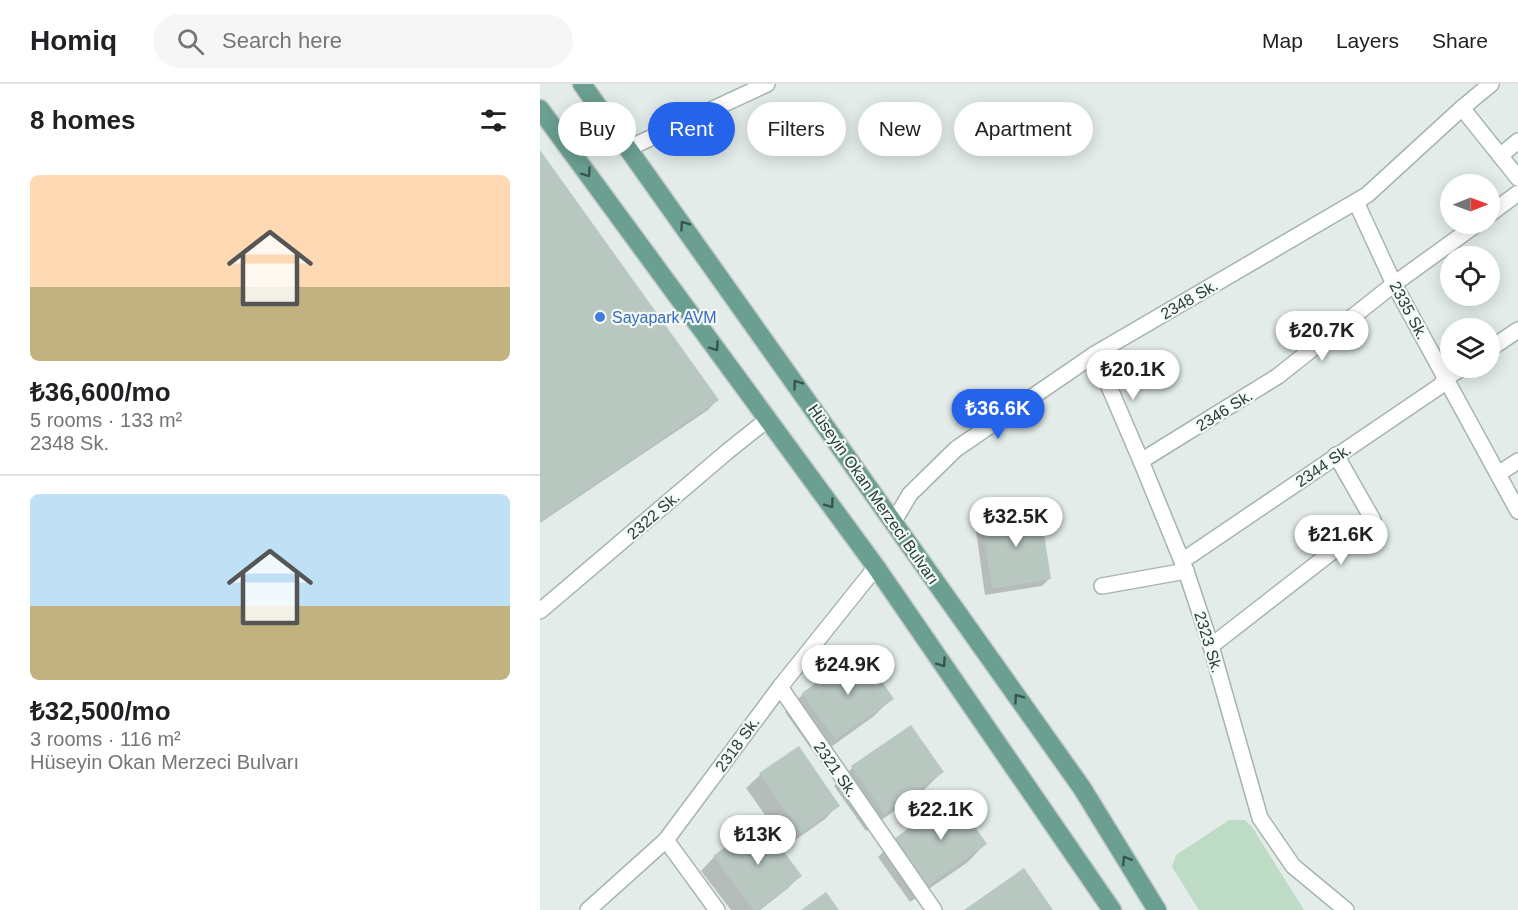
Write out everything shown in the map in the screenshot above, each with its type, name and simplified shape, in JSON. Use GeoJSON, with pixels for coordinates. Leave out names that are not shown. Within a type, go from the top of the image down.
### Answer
{"type":"FeatureCollection","features":[{"type":"Feature","properties":{"kind":"main road","name":"Hüseyin Okan Merzeci Bulvarı"},"geometry":{"type":"LineString","coordinates":[[582,84],[595,102]]}},
{"type":"Feature","properties":{"kind":"main road"},"geometry":{"type":"LineString","coordinates":[[540,108],[876,567],[1112,910]]}},
{"type":"Feature","properties":{"kind":"main road","name":"Hüseyin Okan Merzeci Bulvarı"},"geometry":{"type":"LineString","coordinates":[[635,156],[1082,788],[1157,910]]}},
{"type":"Feature","properties":{"kind":"street"},"geometry":{"type":"LineString","coordinates":[[636,145],[767,84]]}},
{"type":"Feature","properties":{"kind":"street","name":"2348 Sk."},"geometry":{"type":"LineString","coordinates":[[894,521],[910,494],[956,449],[1095,354],[1367,195],[1491,84]]}},
{"type":"Feature","properties":{"kind":"street"},"geometry":{"type":"LineString","coordinates":[[1462,108],[1518,178]]}},
{"type":"Feature","properties":{"kind":"street"},"geometry":{"type":"LineString","coordinates":[[1500,156],[1518,141]]}},
{"type":"Feature","properties":{"kind":"street"},"geometry":{"type":"LineString","coordinates":[[1500,206],[1518,193]]}},
{"type":"Feature","properties":{"kind":"street","name":"2335 Sk."},"geometry":{"type":"LineString","coordinates":[[1356,202],[1394,284],[1440,367]]}},
{"type":"Feature","properties":{"kind":"street","name":"2346 Sk."},"geometry":{"type":"LineString","coordinates":[[1142,461],[1278,376],[1394,284],[1463,234]]}},
{"type":"Feature","properties":{"kind":"street"},"geometry":{"type":"LineString","coordinates":[[1500,342],[1518,330]]}},
{"type":"Feature","properties":{"kind":"street","name":"2323 Sk."},"geometry":{"type":"LineString","coordinates":[[1095,354],[1142,461],[1184,566],[1211,646],[1260,818],[1293,866],[1339,908]]}},
{"type":"Feature","properties":{"kind":"street","name":"2335 Sk."},"geometry":{"type":"LineString","coordinates":[[1446,378],[1518,511]]}},
{"type":"Feature","properties":{"kind":"street","name":"2344 Sk."},"geometry":{"type":"LineString","coordinates":[[1102,586],[1184,566],[1336,455],[1440,386],[1446,378]]}},
{"type":"Feature","properties":{"kind":"street","name":"2322 Sk."},"geometry":{"type":"LineString","coordinates":[[540,612],[768,419]]}},
{"type":"Feature","properties":{"kind":"street"},"geometry":{"type":"LineString","coordinates":[[1211,646],[1373,520],[1336,455]]}},
{"type":"Feature","properties":{"kind":"street"},"geometry":{"type":"LineString","coordinates":[[1498,474],[1518,460]]}},
{"type":"Feature","properties":{"kind":"street","name":"2318 Sk."},"geometry":{"type":"LineString","coordinates":[[588,910],[666,840],[780,687],[876,567]]}},
{"type":"Feature","properties":{"kind":"street","name":"2321 Sk."},"geometry":{"type":"LineString","coordinates":[[780,687],[934,910]]}},
{"type":"Feature","properties":{"kind":"street"},"geometry":{"type":"LineString","coordinates":[[666,840],[717,910]]}},
{"type":"Feature","properties":{"kind":"green space"},"geometry":{"type":"Polygon","coordinates":[[[1229,820],[1245,820],[1252,827],[1304,910],[1199,910],[1172,867],[1176,855],[1229,820]]]}},
{"type":"Feature","properties":{"kind":"building","name":"Sayapark AVM"},"geometry":{"type":"Polygon","coordinates":[[[540,150],[719,400],[540,522],[540,150]]]}},
{"type":"Feature","properties":{"kind":"building"},"geometry":{"type":"Polygon","coordinates":[[[1040,507],[1051,579],[992,589],[981,516],[1040,507]]]}},
{"type":"Feature","properties":{"kind":"building"},"geometry":{"type":"Polygon","coordinates":[[[861,651],[894,699],[835,740],[802,693],[861,651]]]}},
{"type":"Feature","properties":{"kind":"building"},"geometry":{"type":"Polygon","coordinates":[[[911,725],[944,772],[884,814],[851,766],[911,725]]]}},
{"type":"Feature","properties":{"kind":"building"},"geometry":{"type":"Polygon","coordinates":[[[799,746],[840,806],[801,833],[759,773],[799,746]]]}},
{"type":"Feature","properties":{"kind":"building"},"geometry":{"type":"Polygon","coordinates":[[[954,797],[987,844],[928,886],[895,838],[954,797]]]}},
{"type":"Feature","properties":{"kind":"building"},"geometry":{"type":"Polygon","coordinates":[[[761,821],[802,876],[758,910],[754,910],[713,856],[761,821]]]}},
{"type":"Feature","properties":{"kind":"building"},"geometry":{"type":"Polygon","coordinates":[[[1024,868],[1053,910],[964,910],[1024,868]]]}},
{"type":"Feature","properties":{"kind":"building"},"geometry":{"type":"Polygon","coordinates":[[[826,892],[839,910],[801,910],[826,892]]]}},
{"type":"Feature","properties":{"kind":"place","name":"Sayapark AVM"},"geometry":{"type":"Point","coordinates":[600,317]}}]}
